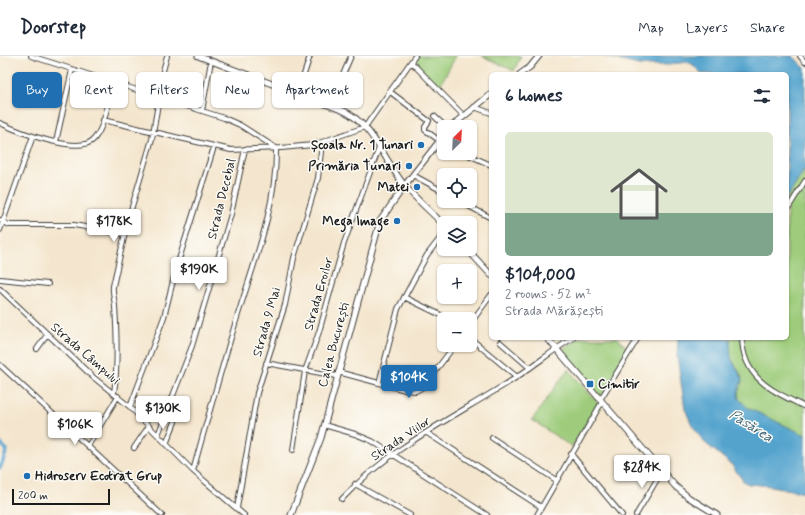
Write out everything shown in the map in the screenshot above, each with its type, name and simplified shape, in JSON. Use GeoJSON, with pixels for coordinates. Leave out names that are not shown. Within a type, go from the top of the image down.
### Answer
{"type":"FeatureCollection","features":[{"type":"Feature","properties":{"kind":"main road"},"geometry":{"type":"LineString","coordinates":[[198,56],[272,83]]}},
{"type":"Feature","properties":{"kind":"main road"},"geometry":{"type":"LineString","coordinates":[[523,72],[530,67],[539,56]]}},
{"type":"Feature","properties":{"kind":"main road"},"geometry":{"type":"LineString","coordinates":[[458,120],[489,96]]}},
{"type":"Feature","properties":{"kind":"main road"},"geometry":{"type":"LineString","coordinates":[[338,108],[350,113],[365,127],[404,185],[437,218]]}},
{"type":"Feature","properties":{"kind":"main road","name":"Calea București"},"geometry":{"type":"LineString","coordinates":[[291,515],[315,454],[324,425],[379,223],[404,185],[437,148]]}},
{"type":"Feature","properties":{"kind":"main road"},"geometry":{"type":"LineString","coordinates":[[473,256],[489,273]]}},
{"type":"Feature","properties":{"kind":"main road"},"geometry":{"type":"LineString","coordinates":[[548,340],[684,494],[717,515]]}},
{"type":"Feature","properties":{"kind":"street"},"geometry":{"type":"LineString","coordinates":[[31,56],[78,72]]}},
{"type":"Feature","properties":{"kind":"street"},"geometry":{"type":"LineString","coordinates":[[47,62],[49,56]]}},
{"type":"Feature","properties":{"kind":"street"},"geometry":{"type":"LineString","coordinates":[[162,72],[166,56]]}},
{"type":"Feature","properties":{"kind":"street"},"geometry":{"type":"LineString","coordinates":[[305,72],[310,56]]}},
{"type":"Feature","properties":{"kind":"street"},"geometry":{"type":"LineString","coordinates":[[344,72],[351,56]]}},
{"type":"Feature","properties":{"kind":"street"},"geometry":{"type":"LineString","coordinates":[[103,120],[231,150],[302,147],[322,143],[365,127],[415,56]]}},
{"type":"Feature","properties":{"kind":"street"},"geometry":{"type":"LineString","coordinates":[[801,56],[805,62]]}},
{"type":"Feature","properties":{"kind":"street"},"geometry":{"type":"LineString","coordinates":[[202,111],[211,61]]}},
{"type":"Feature","properties":{"kind":"street"},"geometry":{"type":"LineString","coordinates":[[410,62],[463,115]]}},
{"type":"Feature","properties":{"kind":"street"},"geometry":{"type":"LineString","coordinates":[[56,142],[72,70]]}},
{"type":"Feature","properties":{"kind":"street"},"geometry":{"type":"LineString","coordinates":[[389,91],[429,122],[425,130],[437,138]]}},
{"type":"Feature","properties":{"kind":"street"},"geometry":{"type":"LineString","coordinates":[[474,107],[489,112]]}},
{"type":"Feature","properties":{"kind":"street"},"geometry":{"type":"LineString","coordinates":[[0,123],[33,136],[56,142],[84,145],[89,143],[97,135],[106,108]]}},
{"type":"Feature","properties":{"kind":"street"},"geometry":{"type":"LineString","coordinates":[[114,393],[116,375],[115,308],[112,293],[124,234],[154,133],[156,108]]}},
{"type":"Feature","properties":{"kind":"street"},"geometry":{"type":"LineString","coordinates":[[192,108],[230,120],[276,148]]}},
{"type":"Feature","properties":{"kind":"street"},"geometry":{"type":"LineString","coordinates":[[434,116],[438,120]]}},
{"type":"Feature","properties":{"kind":"street"},"geometry":{"type":"LineString","coordinates":[[0,230],[1,221],[33,136]]}},
{"type":"Feature","properties":{"kind":"street","name":"Strada 9 Mai"},"geometry":{"type":"LineString","coordinates":[[237,508],[258,393],[285,305],[294,258],[318,178],[322,143]]}},
{"type":"Feature","properties":{"kind":"street"},"geometry":{"type":"LineString","coordinates":[[130,407],[164,317],[176,269],[214,146]]}},
{"type":"Feature","properties":{"kind":"street"},"geometry":{"type":"LineString","coordinates":[[193,471],[233,330],[254,266],[270,200],[276,148]]}},
{"type":"Feature","properties":{"kind":"street","name":"Strada Eroilor"},"geometry":{"type":"LineString","coordinates":[[293,450],[305,371],[319,332],[344,243],[379,148]]}},
{"type":"Feature","properties":{"kind":"street","name":"Strada Decebal"},"geometry":{"type":"LineString","coordinates":[[158,435],[192,346],[231,214],[245,149]]}},
{"type":"Feature","properties":{"kind":"street"},"geometry":{"type":"LineString","coordinates":[[477,159],[489,164]]}},
{"type":"Feature","properties":{"kind":"street"},"geometry":{"type":"LineString","coordinates":[[413,174],[437,188]]}},
{"type":"Feature","properties":{"kind":"street"},"geometry":{"type":"LineString","coordinates":[[789,207],[805,180]]}},
{"type":"Feature","properties":{"kind":"street"},"geometry":{"type":"LineString","coordinates":[[472,208],[489,217]]}},
{"type":"Feature","properties":{"kind":"street"},"geometry":{"type":"LineString","coordinates":[[1,221],[8,225],[80,225],[124,234]]}},
{"type":"Feature","properties":{"kind":"street"},"geometry":{"type":"LineString","coordinates":[[379,383],[394,320],[404,297],[427,255],[437,242]]}},
{"type":"Feature","properties":{"kind":"street"},"geometry":{"type":"LineString","coordinates":[[0,279],[48,284]]}},
{"type":"Feature","properties":{"kind":"street","name":"Strada Câmpului"},"geometry":{"type":"LineString","coordinates":[[0,289],[93,377],[130,407],[193,471],[244,515]]}},
{"type":"Feature","properties":{"kind":"street"},"geometry":{"type":"LineString","coordinates":[[404,297],[437,313]]}},
{"type":"Feature","properties":{"kind":"street"},"geometry":{"type":"LineString","coordinates":[[477,314],[489,298]]}},
{"type":"Feature","properties":{"kind":"street"},"geometry":{"type":"LineString","coordinates":[[37,349],[47,335]]}},
{"type":"Feature","properties":{"kind":"street","name":"Strada Viilor"},"geometry":{"type":"LineString","coordinates":[[342,499],[355,484],[394,455],[517,377],[570,340]]}},
{"type":"Feature","properties":{"kind":"street"},"geometry":{"type":"LineString","coordinates":[[536,515],[637,340]]}},
{"type":"Feature","properties":{"kind":"street"},"geometry":{"type":"LineString","coordinates":[[742,340],[743,354],[755,376],[772,390],[805,407]]}},
{"type":"Feature","properties":{"kind":"street"},"geometry":{"type":"LineString","coordinates":[[500,342],[530,368]]}},
{"type":"Feature","properties":{"kind":"street"},"geometry":{"type":"LineString","coordinates":[[477,344],[517,377]]}},
{"type":"Feature","properties":{"kind":"street"},"geometry":{"type":"LineString","coordinates":[[266,363],[305,371],[338,374],[405,390],[418,390],[423,387],[449,352]]}},
{"type":"Feature","properties":{"kind":"street"},"geometry":{"type":"LineString","coordinates":[[0,365],[162,515]]}},
{"type":"Feature","properties":{"kind":"street"},"geometry":{"type":"LineString","coordinates":[[88,446],[118,396]]}},
{"type":"Feature","properties":{"kind":"street"},"geometry":{"type":"LineString","coordinates":[[166,444],[175,422]]}},
{"type":"Feature","properties":{"kind":"street"},"geometry":{"type":"LineString","coordinates":[[324,425],[365,438],[487,515]]}},
{"type":"Feature","properties":{"kind":"street"},"geometry":{"type":"LineString","coordinates":[[134,448],[149,426]]}},
{"type":"Feature","properties":{"kind":"street"},"geometry":{"type":"LineString","coordinates":[[427,433],[541,507]]}},
{"type":"Feature","properties":{"kind":"street"},"geometry":{"type":"LineString","coordinates":[[492,438],[556,480]]}},
{"type":"Feature","properties":{"kind":"street"},"geometry":{"type":"LineString","coordinates":[[571,454],[622,515]]}},
{"type":"Feature","properties":{"kind":"street"},"geometry":{"type":"LineString","coordinates":[[636,515],[662,470]]}},
{"type":"Feature","properties":{"kind":"street"},"geometry":{"type":"LineString","coordinates":[[355,484],[410,515]]}},
{"type":"Feature","properties":{"kind":"green space"},"geometry":{"type":"Polygon","coordinates":[[[417,56],[456,56],[439,87],[413,62],[417,56]]]}},
{"type":"Feature","properties":{"kind":"green space"},"geometry":{"type":"Polygon","coordinates":[[[482,56],[521,56],[514,71],[482,56]]]}},
{"type":"Feature","properties":{"kind":"green space"},"geometry":{"type":"Polygon","coordinates":[[[805,169],[805,435],[757,414],[741,402],[738,394],[742,379],[730,355],[730,340],[789,340],[789,195],[805,169]]]}},
{"type":"Feature","properties":{"kind":"green space"},"geometry":{"type":"Polygon","coordinates":[[[577,340],[620,340],[629,350],[601,397],[560,350],[577,340]]]}},
{"type":"Feature","properties":{"kind":"green space"},"geometry":{"type":"Polygon","coordinates":[[[568,369],[598,403],[572,447],[532,420],[568,369]]]}},
{"type":"Feature","properties":{"kind":"water"},"geometry":{"type":"Polygon","coordinates":[[[604,56],[793,56],[805,68],[805,169],[789,195],[789,72],[700,72],[692,64],[687,62],[665,65],[638,65],[604,56]]]}},
{"type":"Feature","properties":{"kind":"water","name":"Pasărea"},"geometry":{"type":"Polygon","coordinates":[[[678,340],[730,340],[731,358],[741,376],[742,381],[738,392],[739,399],[748,408],[805,435],[805,493],[744,482],[731,464],[704,442],[692,425],[685,409],[677,356],[678,340]]]}},
{"type":"Feature","properties":{"kind":"waterway"},"geometry":{"type":"LineString","coordinates":[[0,443],[7,450],[0,468]]}},
{"type":"Feature","properties":{"kind":"place","name":"Școala Nr. 1 Tunari"},"geometry":{"type":"Point","coordinates":[421,145]}},
{"type":"Feature","properties":{"kind":"place","name":"Primăria Tunari"},"geometry":{"type":"Point","coordinates":[409,166]}},
{"type":"Feature","properties":{"kind":"place","name":"Matei"},"geometry":{"type":"Point","coordinates":[417,187]}},
{"type":"Feature","properties":{"kind":"place","name":"Mega Image"},"geometry":{"type":"Point","coordinates":[397,221]}},
{"type":"Feature","properties":{"kind":"place","name":"Cimitir"},"geometry":{"type":"Point","coordinates":[590,384]}},
{"type":"Feature","properties":{"kind":"place","name":"Hidroserv Ecotrat Grup"},"geometry":{"type":"Point","coordinates":[27,476]}}]}
